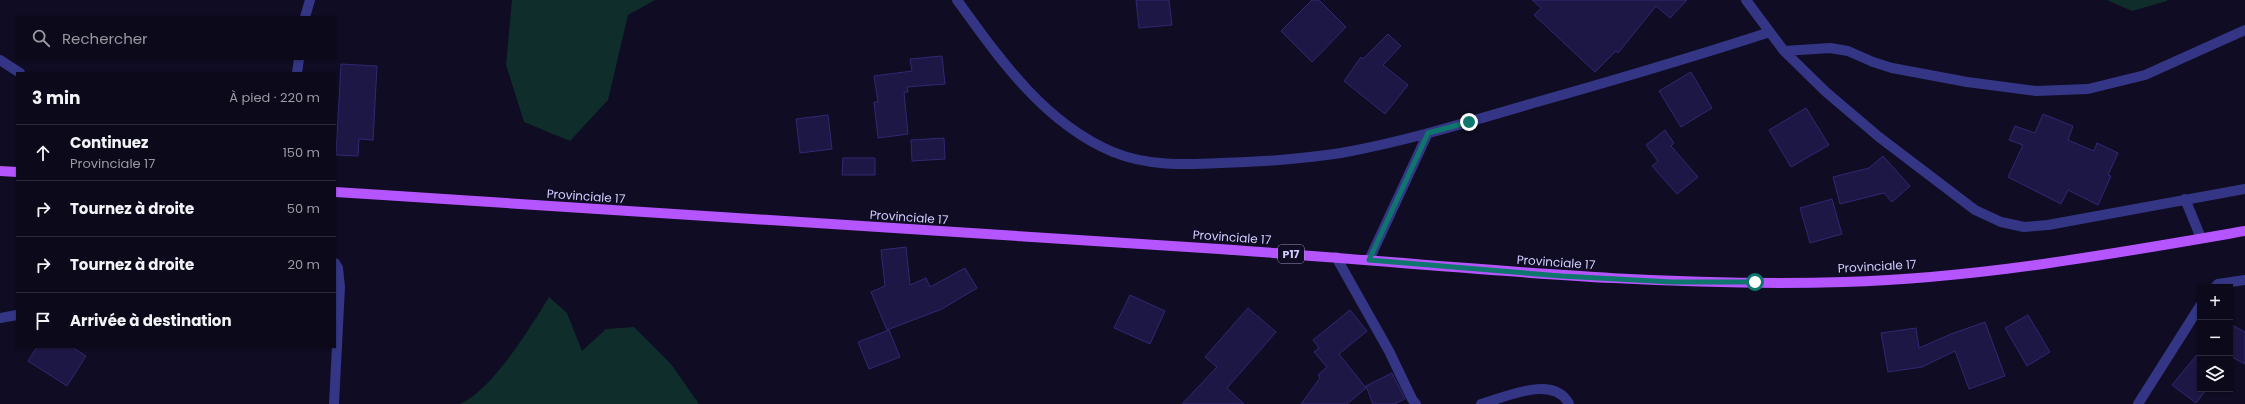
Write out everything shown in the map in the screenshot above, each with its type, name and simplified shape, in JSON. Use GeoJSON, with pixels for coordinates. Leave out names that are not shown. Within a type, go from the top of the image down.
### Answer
{"type":"FeatureCollection","features":[{"type":"Feature","properties":{"kind":"main road"},"geometry":{"type":"LineString","coordinates":[[0,171],[16,172]]}},
{"type":"Feature","properties":{"kind":"main road","name":"Provinciale 17"},"geometry":{"type":"LineString","coordinates":[[336,192],[1336,257],[1561,276],[1672,282],[1845,282],[1969,273],[2092,258],[2245,231]]}},
{"type":"Feature","properties":{"kind":"street"},"geometry":{"type":"LineString","coordinates":[[305,16],[310,0]]}},
{"type":"Feature","properties":{"kind":"street"},"geometry":{"type":"LineString","coordinates":[[957,0],[994,51],[1026,88],[1052,113],[1089,139],[1114,152],[1138,160],[1163,163],[1257,162],[1339,153],[1428,133],[1692,57],[1770,32]]}},
{"type":"Feature","properties":{"kind":"street"},"geometry":{"type":"LineString","coordinates":[[1746,0],[1784,51],[1826,92],[1879,137],[1975,210],[2001,222],[2024,227],[2048,225],[2245,189]]}},
{"type":"Feature","properties":{"kind":"street"},"geometry":{"type":"LineString","coordinates":[[1784,51],[1830,48],[1848,51],[1892,68],[1967,82],[2036,91],[2088,89],[2145,75],[2245,30]]}},
{"type":"Feature","properties":{"kind":"street"},"geometry":{"type":"LineString","coordinates":[[0,60],[18,72]]}},
{"type":"Feature","properties":{"kind":"street"},"geometry":{"type":"LineString","coordinates":[[297,72],[299,60]]}},
{"type":"Feature","properties":{"kind":"street"},"geometry":{"type":"LineString","coordinates":[[1369,260],[1428,133]]}},
{"type":"Feature","properties":{"kind":"street"},"geometry":{"type":"LineString","coordinates":[[2185,199],[2201,238]]}},
{"type":"Feature","properties":{"kind":"street"},"geometry":{"type":"LineString","coordinates":[[1336,257],[1389,351],[1412,399],[1416,404]]}},
{"type":"Feature","properties":{"kind":"street"},"geometry":{"type":"LineString","coordinates":[[334,404],[340,287],[338,268],[336,265]]}},
{"type":"Feature","properties":{"kind":"street"},"geometry":{"type":"LineString","coordinates":[[2218,284],[2245,280]]}},
{"type":"Feature","properties":{"kind":"street"},"geometry":{"type":"LineString","coordinates":[[2138,404],[2197,311]]}},
{"type":"Feature","properties":{"kind":"street"},"geometry":{"type":"LineString","coordinates":[[0,318],[16,315]]}},
{"type":"Feature","properties":{"kind":"street"},"geometry":{"type":"LineString","coordinates":[[1481,404],[1538,388],[1552,390],[1566,396],[1569,404]]}},
{"type":"Feature","properties":{"kind":"green space"},"geometry":{"type":"Polygon","coordinates":[[[512,0],[655,0],[628,15],[608,100],[570,141],[524,122],[506,65],[512,0]]]}},
{"type":"Feature","properties":{"kind":"green space"},"geometry":{"type":"Polygon","coordinates":[[[2107,0],[2167,0],[2167,1],[2132,11],[2107,0]]]}},
{"type":"Feature","properties":{"kind":"green space"},"geometry":{"type":"Polygon","coordinates":[[[549,297],[567,313],[582,351],[606,329],[634,327],[671,364],[699,404],[460,404],[473,396],[498,372],[532,325],[549,297]]]}},
{"type":"Feature","properties":{"kind":"building"},"geometry":{"type":"Polygon","coordinates":[[[1136,0],[1169,0],[1172,25],[1139,28],[1136,0]]]}},
{"type":"Feature","properties":{"kind":"building"},"geometry":{"type":"Polygon","coordinates":[[[1312,0],[1319,0],[1346,27],[1312,62],[1281,31],[1312,0]]]}},
{"type":"Feature","properties":{"kind":"building"},"geometry":{"type":"Polygon","coordinates":[[[1532,0],[1687,0],[1670,18],[1656,6],[1618,53],[1616,51],[1595,72],[1534,15],[1541,8],[1532,0]]]}},
{"type":"Feature","properties":{"kind":"building"},"geometry":{"type":"Polygon","coordinates":[[[1388,34],[1401,46],[1383,65],[1408,85],[1385,114],[1344,81],[1361,57],[1363,59],[1388,34]]]}},
{"type":"Feature","properties":{"kind":"building"},"geometry":{"type":"Polygon","coordinates":[[[942,56],[945,84],[907,87],[908,92],[904,92],[908,134],[878,138],[874,102],[878,102],[874,76],[912,71],[910,59],[942,56]]]}},
{"type":"Feature","properties":{"kind":"building"},"geometry":{"type":"Polygon","coordinates":[[[341,64],[377,66],[373,140],[359,139],[358,156],[336,155],[341,64]]]}},
{"type":"Feature","properties":{"kind":"building"},"geometry":{"type":"Polygon","coordinates":[[[1691,72],[1712,108],[1681,127],[1659,91],[1691,72]]]}},
{"type":"Feature","properties":{"kind":"building"},"geometry":{"type":"Polygon","coordinates":[[[1806,108],[1829,145],[1791,167],[1769,130],[1806,108]]]}},
{"type":"Feature","properties":{"kind":"building"},"geometry":{"type":"Polygon","coordinates":[[[2043,114],[2073,126],[2068,140],[2094,151],[2097,143],[2118,153],[2108,175],[2111,176],[2098,205],[2068,190],[2061,204],[2008,177],[2023,145],[2009,140],[2015,126],[2035,133],[2043,114]]]}},
{"type":"Feature","properties":{"kind":"building"},"geometry":{"type":"Polygon","coordinates":[[[828,115],[832,149],[800,153],[796,119],[828,115]]]}},
{"type":"Feature","properties":{"kind":"building"},"geometry":{"type":"Polygon","coordinates":[[[1665,130],[1674,143],[1671,146],[1698,177],[1677,194],[1652,166],[1658,161],[1646,145],[1665,130]]]}},
{"type":"Feature","properties":{"kind":"building"},"geometry":{"type":"Polygon","coordinates":[[[944,138],[945,159],[912,161],[911,140],[944,138]]]}},
{"type":"Feature","properties":{"kind":"building"},"geometry":{"type":"Polygon","coordinates":[[[1883,156],[1910,186],[1892,202],[1884,193],[1840,204],[1833,177],[1869,168],[1883,156]]]}},
{"type":"Feature","properties":{"kind":"building"},"geometry":{"type":"Polygon","coordinates":[[[843,158],[875,158],[875,175],[842,175],[843,158]]]}},
{"type":"Feature","properties":{"kind":"building"},"geometry":{"type":"Polygon","coordinates":[[[1832,199],[1842,234],[1810,243],[1800,208],[1832,199]]]}},
{"type":"Feature","properties":{"kind":"building"},"geometry":{"type":"Polygon","coordinates":[[[906,247],[910,285],[926,278],[930,287],[965,268],[977,288],[942,309],[887,330],[871,292],[885,286],[881,250],[906,247]]]}},
{"type":"Feature","properties":{"kind":"building"},"geometry":{"type":"Polygon","coordinates":[[[1130,295],[1165,311],[1150,344],[1114,328],[1130,295]]]}},
{"type":"Feature","properties":{"kind":"building"},"geometry":{"type":"Polygon","coordinates":[[[1248,308],[1276,332],[1227,388],[1244,404],[1182,404],[1217,367],[1205,357],[1248,308]]]}},
{"type":"Feature","properties":{"kind":"building"},"geometry":{"type":"Polygon","coordinates":[[[1350,310],[1367,331],[1339,354],[1366,388],[1347,404],[1301,404],[1320,378],[1318,375],[1327,367],[1314,352],[1319,348],[1313,340],[1350,310]]]}},
{"type":"Feature","properties":{"kind":"building"},"geometry":{"type":"Polygon","coordinates":[[[2028,315],[2050,352],[2027,366],[2005,328],[2028,315]]]}},
{"type":"Feature","properties":{"kind":"building"},"geometry":{"type":"Polygon","coordinates":[[[1985,322],[2005,376],[1969,389],[1955,351],[1922,367],[1888,372],[1881,333],[1916,328],[1919,348],[1951,334],[1985,322]]]}},
{"type":"Feature","properties":{"kind":"building"},"geometry":{"type":"Polygon","coordinates":[[[2233,326],[2245,332],[2245,364],[2233,358],[2233,326]]]}},
{"type":"Feature","properties":{"kind":"building"},"geometry":{"type":"Polygon","coordinates":[[[889,330],[900,357],[869,369],[858,342],[889,330]]]}},
{"type":"Feature","properties":{"kind":"building"},"geometry":{"type":"Polygon","coordinates":[[[36,348],[74,348],[86,356],[67,386],[28,361],[36,348]]]}},
{"type":"Feature","properties":{"kind":"building"},"geometry":{"type":"Polygon","coordinates":[[[2197,355],[2197,392],[2204,392],[2196,403],[2172,385],[2197,355]]]}},
{"type":"Feature","properties":{"kind":"building"},"geometry":{"type":"Polygon","coordinates":[[[1392,373],[1405,399],[1394,404],[1373,404],[1366,386],[1392,373]]]}},
{"type":"Feature","properties":{"kind":"route"},"geometry":{"type":"LineString","coordinates":[[1469,122],[1428,133],[1369,260],[1561,276],[1672,282],[1755,282]]}}]}
